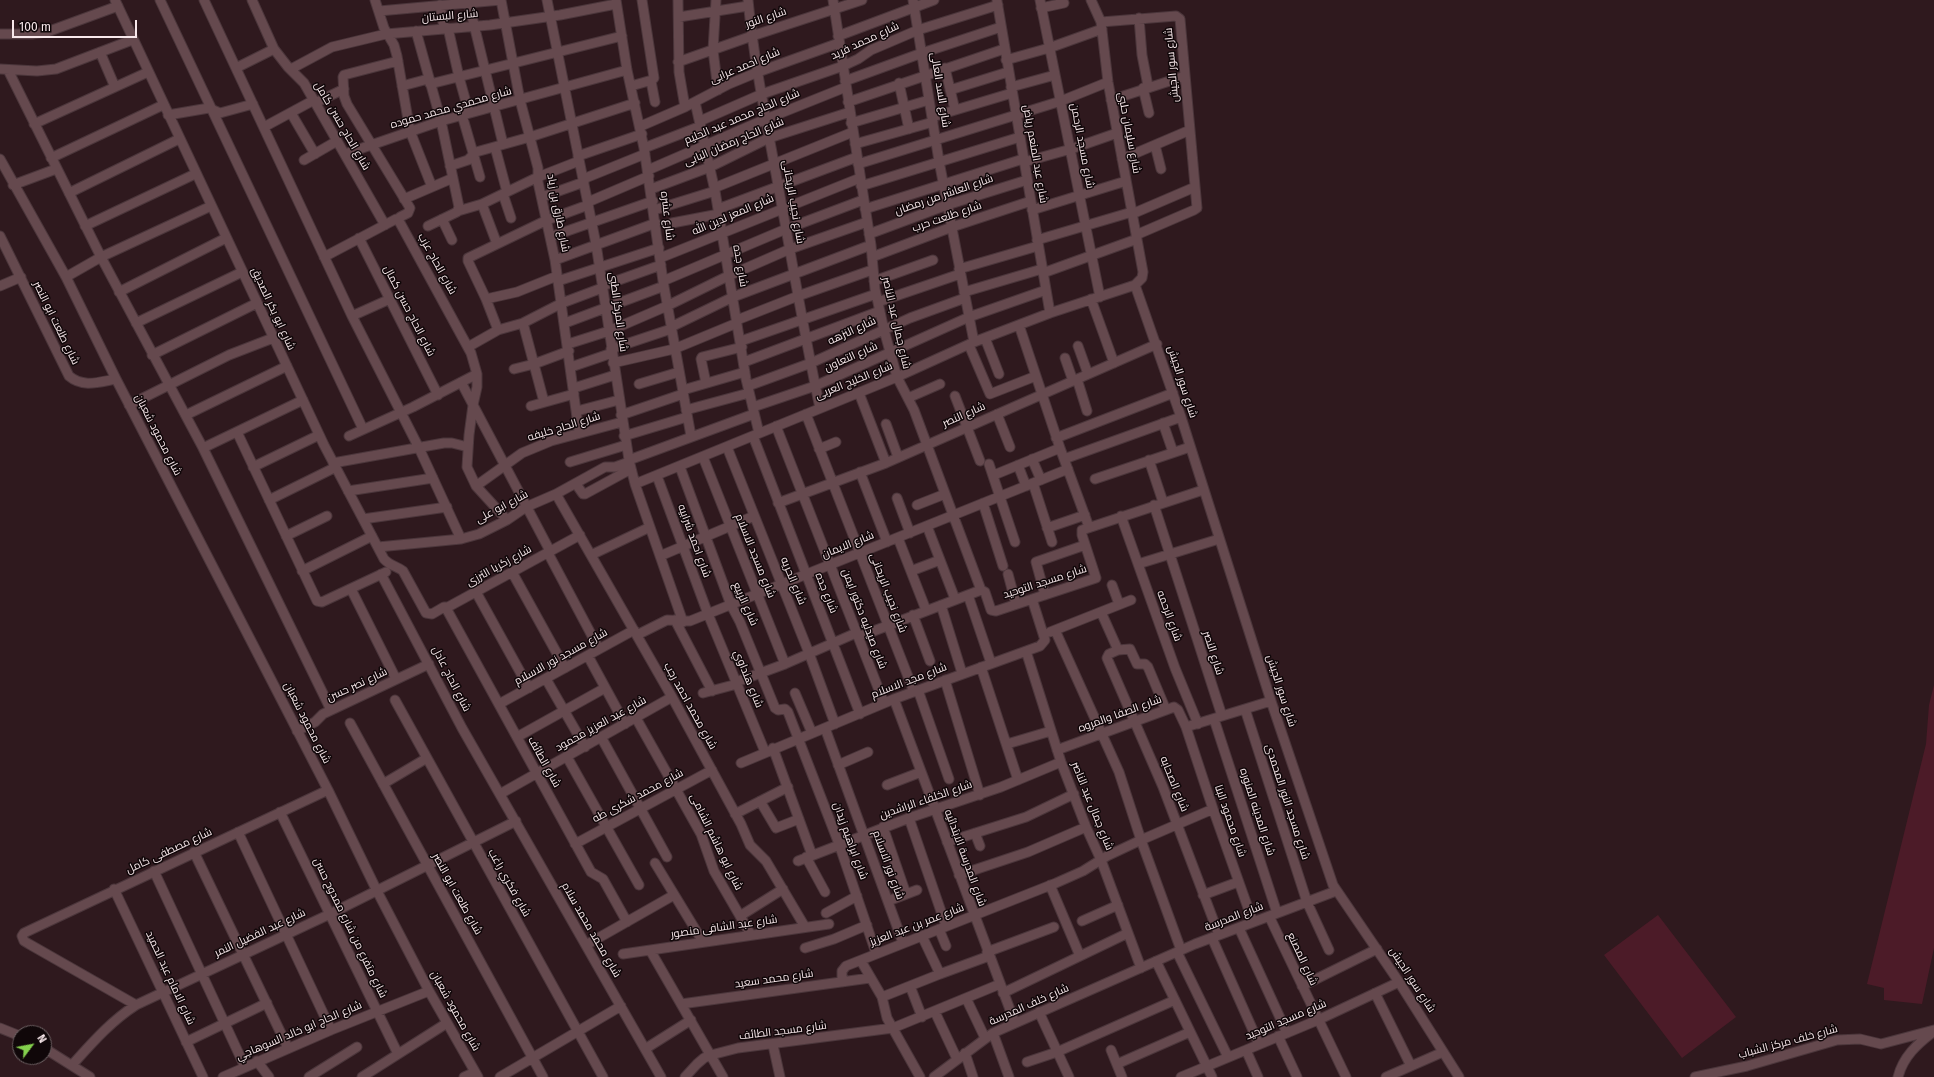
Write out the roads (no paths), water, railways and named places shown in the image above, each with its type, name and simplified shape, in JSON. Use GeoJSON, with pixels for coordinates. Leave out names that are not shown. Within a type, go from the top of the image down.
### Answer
{"type":"FeatureCollection","features":[{"type":"Feature","properties":{"kind":"street"},"geometry":{"type":"LineString","coordinates":[[160,0],[209,108],[363,429]]}},
{"type":"Feature","properties":{"kind":"street"},"geometry":{"type":"LineString","coordinates":[[204,0],[352,316],[419,448],[461,539]]}},
{"type":"Feature","properties":{"kind":"street","name":"شارع الحاج حسن كامل"},"geometry":{"type":"LineString","coordinates":[[252,0],[274,49],[304,83],[384,225]]}},
{"type":"Feature","properties":{"kind":"street"},"geometry":{"type":"LineString","coordinates":[[376,0],[386,34],[394,45],[410,131],[432,187]]}},
{"type":"Feature","properties":{"kind":"street"},"geometry":{"type":"LineString","coordinates":[[379,12],[419,3],[440,5],[468,1],[499,0]]}},
{"type":"Feature","properties":{"kind":"street","name":"شارع طارق بن زياد"},"geometry":{"type":"LineString","coordinates":[[499,0],[520,100],[538,168],[538,177],[562,303],[580,432]]}},
{"type":"Feature","properties":{"kind":"street","name":"شارع المركز الطبى"},"geometry":{"type":"LineString","coordinates":[[547,0],[592,222],[621,418],[635,484],[660,556],[679,621],[707,692],[737,683]]}},
{"type":"Feature","properties":{"kind":"street"},"geometry":{"type":"LineString","coordinates":[[642,0],[654,78],[651,81],[655,102]]}},
{"type":"Feature","properties":{"kind":"street"},"geometry":{"type":"LineString","coordinates":[[678,0],[678,62],[685,107]]}},
{"type":"Feature","properties":{"kind":"street"},"geometry":{"type":"LineString","coordinates":[[716,0],[713,50],[718,90]]}},
{"type":"Feature","properties":{"kind":"street","name":"شارع النور"},"geometry":{"type":"LineString","coordinates":[[678,62],[752,36],[834,4],[862,0]]}},
{"type":"Feature","properties":{"kind":"street","name":"شارع احمد عرابى"},"geometry":{"type":"LineString","coordinates":[[428,226],[458,211],[482,204],[579,159],[641,130],[718,90],[758,72],[839,39],[914,3],[934,0]]}},
{"type":"Feature","properties":{"kind":"street","name":"شارع سليمان حلبى"},"geometry":{"type":"LineString","coordinates":[[1091,0],[1101,25],[1111,100],[1143,272],[1142,278],[1135,285]]}},
{"type":"Feature","properties":{"kind":"street"},"geometry":{"type":"LineString","coordinates":[[468,1],[492,107],[505,193],[511,218]]}},
{"type":"Feature","properties":{"kind":"street","name":"شارع البستان"},"geometry":{"type":"LineString","coordinates":[[291,69],[332,47],[386,34],[504,23],[550,16],[616,2]]}},
{"type":"Feature","properties":{"kind":"street","name":"شارع عشره"},"geometry":{"type":"LineString","coordinates":[[616,2],[627,70],[649,173],[674,349],[691,436]]}},
{"type":"Feature","properties":{"kind":"street"},"geometry":{"type":"LineString","coordinates":[[1041,4],[1064,2]]}},
{"type":"Feature","properties":{"kind":"street"},"geometry":{"type":"LineString","coordinates":[[0,34],[32,34],[47,32],[116,3]]}},
{"type":"Feature","properties":{"kind":"street","name":"شارع ابو بكر الصديق"},"geometry":{"type":"LineString","coordinates":[[116,3],[132,40],[319,436],[388,564],[403,571],[428,614]]}},
{"type":"Feature","properties":{"kind":"street"},"geometry":{"type":"LineString","coordinates":[[679,17],[716,11],[748,3]]}},
{"type":"Feature","properties":{"kind":"street","name":"شارع نجيب الريحانى"},"geometry":{"type":"LineString","coordinates":[[748,3],[752,36],[793,273],[820,408]]}},
{"type":"Feature","properties":{"kind":"street","name":"شارع السد العالى"},"geometry":{"type":"LineString","coordinates":[[914,3],[935,140],[969,316],[972,343],[990,394],[1036,376]]}},
{"type":"Feature","properties":{"kind":"street","name":"شارع عبد المنعم رياض"},"geometry":{"type":"LineString","coordinates":[[997,3],[1050,313]]}},
{"type":"Feature","properties":{"kind":"street","name":"شارع محمد فريد"},"geometry":{"type":"LineString","coordinates":[[542,197],[583,181],[762,94],[843,66],[858,59],[871,50],[918,30],[997,3]]}},
{"type":"Feature","properties":{"kind":"street","name":"شارع جمال عبد الناصر"},"geometry":{"type":"LineString","coordinates":[[834,4],[860,182],[871,244],[872,270],[884,330],[897,377],[908,398],[946,494],[981,590]]}},
{"type":"Feature","properties":{"kind":"street","name":"شارع مسجد الرحمن"},"geometry":{"type":"LineString","coordinates":[[1041,4],[1092,256],[1096,298],[1114,363]]}},
{"type":"Feature","properties":{"kind":"street"},"geometry":{"type":"LineString","coordinates":[[440,5],[459,78],[473,154],[480,177]]}},
{"type":"Feature","properties":{"kind":"street","name":"شارع سور الجيش"},"geometry":{"type":"LineString","coordinates":[[1137,237],[1196,209],[1197,205],[1180,19],[1176,16],[1139,18]]}},
{"type":"Feature","properties":{"kind":"street"},"geometry":{"type":"LineString","coordinates":[[1006,60],[1049,48],[1101,25],[1139,18],[1149,113]]}},
{"type":"Feature","properties":{"kind":"street","name":"شارع الحاج محمد عبد الحليم"},"geometry":{"type":"LineString","coordinates":[[486,299],[468,261],[470,256],[547,220],[588,204],[705,146],[846,84],[922,52],[1001,27]]}},
{"type":"Feature","properties":{"kind":"street"},"geometry":{"type":"LineString","coordinates":[[416,31],[441,121],[459,207],[458,211]]}},
{"type":"Feature","properties":{"kind":"street"},"geometry":{"type":"LineString","coordinates":[[402,86],[459,78],[622,36]]}},
{"type":"Feature","properties":{"kind":"street"},"geometry":{"type":"LineString","coordinates":[[4,70],[52,70],[132,40]]}},
{"type":"Feature","properties":{"kind":"street"},"geometry":{"type":"LineString","coordinates":[[236,68],[274,49]]}},
{"type":"Feature","properties":{"kind":"street"},"geometry":{"type":"LineString","coordinates":[[848,102],[925,74],[1004,49]]}},
{"type":"Feature","properties":{"kind":"street"},"geometry":{"type":"LineString","coordinates":[[100,52],[115,87]]}},
{"type":"Feature","properties":{"kind":"street"},"geometry":{"type":"LineString","coordinates":[[324,257],[384,225],[399,219],[410,211],[345,100],[343,77],[347,74],[398,61]]}},
{"type":"Feature","properties":{"kind":"street"},"geometry":{"type":"LineString","coordinates":[[945,68],[955,110]]}},
{"type":"Feature","properties":{"kind":"street"},"geometry":{"type":"LineString","coordinates":[[4,70],[34,124],[119,292],[203,448],[331,710]]}},
{"type":"Feature","properties":{"kind":"street","name":"شارع محمدي محمد حموده"},"geometry":{"type":"LineString","coordinates":[[345,154],[441,121],[627,70]]}},
{"type":"Feature","properties":{"kind":"street"},"geometry":{"type":"LineString","coordinates":[[34,124],[148,72]]}},
{"type":"Feature","properties":{"kind":"street"},"geometry":{"type":"LineString","coordinates":[[950,90],[1008,72]]}},
{"type":"Feature","properties":{"kind":"street"},"geometry":{"type":"LineString","coordinates":[[855,144],[909,129],[955,110],[1055,75]]}},
{"type":"Feature","properties":{"kind":"street"},"geometry":{"type":"LineString","coordinates":[[1111,100],[1146,87],[1185,76]]}},
{"type":"Feature","properties":{"kind":"street"},"geometry":{"type":"LineString","coordinates":[[631,86],[651,81]]}},
{"type":"Feature","properties":{"kind":"street"},"geometry":{"type":"LineString","coordinates":[[672,223],[719,211],[778,187],[857,161],[1016,116],[1061,101],[1108,82]]}},
{"type":"Feature","properties":{"kind":"street"},"geometry":{"type":"LineString","coordinates":[[899,84],[909,129]]}},
{"type":"Feature","properties":{"kind":"street"},"geometry":{"type":"LineString","coordinates":[[264,127],[315,101],[344,89]]}},
{"type":"Feature","properties":{"kind":"street"},"geometry":{"type":"LineString","coordinates":[[654,210],[715,189],[852,128],[904,107],[929,100]]}},
{"type":"Feature","properties":{"kind":"street"},"geometry":{"type":"LineString","coordinates":[[450,166],[468,160],[476,152],[530,137],[635,102]]}},
{"type":"Feature","properties":{"kind":"street","name":"شارع جده"},"geometry":{"type":"LineString","coordinates":[[695,102],[715,189],[728,276],[733,297],[745,372],[754,410],[756,434],[778,503],[860,714]]}},
{"type":"Feature","properties":{"kind":"street"},"geometry":{"type":"LineString","coordinates":[[168,115],[209,108],[220,113],[253,104]]}},
{"type":"Feature","properties":{"kind":"street"},"geometry":{"type":"LineString","coordinates":[[51,158],[163,105]]}},
{"type":"Feature","properties":{"kind":"street","name":"شارع الحاج رمضان البابى"},"geometry":{"type":"LineString","coordinates":[[651,189],[710,167],[770,138],[850,112]]}},
{"type":"Feature","properties":{"kind":"street"},"geometry":{"type":"LineString","coordinates":[[291,113],[315,154]]}},
{"type":"Feature","properties":{"kind":"street"},"geometry":{"type":"LineString","coordinates":[[1122,159],[1190,130]]}},
{"type":"Feature","properties":{"kind":"street"},"geometry":{"type":"LineString","coordinates":[[565,323],[605,309],[786,229],[864,205],[1024,161],[1071,150],[1117,133]]}},
{"type":"Feature","properties":{"kind":"street","name":"شارع المعز لدين الله"},"geometry":{"type":"LineString","coordinates":[[468,347],[498,330],[523,323],[562,303],[661,262],[722,232],[782,208],[860,182],[1020,137]]}},
{"type":"Feature","properties":{"kind":"street"},"geometry":{"type":"LineString","coordinates":[[69,193],[179,139]]}},
{"type":"Feature","properties":{"kind":"street"},"geometry":{"type":"LineString","coordinates":[[304,160],[337,141]]}},
{"type":"Feature","properties":{"kind":"street"},"geometry":{"type":"LineString","coordinates":[[1155,145],[1162,169]]}},
{"type":"Feature","properties":{"kind":"street","name":"شارع محمود شعبان"},"geometry":{"type":"LineString","coordinates":[[1,161],[66,277],[116,379],[328,790],[377,891],[429,991],[476,1074]]}},
{"type":"Feature","properties":{"kind":"street"},"geometry":{"type":"LineString","coordinates":[[14,185],[56,169]]}},
{"type":"Feature","properties":{"kind":"street"},"geometry":{"type":"LineString","coordinates":[[85,226],[195,174]]}},
{"type":"Feature","properties":{"kind":"street"},"geometry":{"type":"LineString","coordinates":[[404,199],[453,178]]}},
{"type":"Feature","properties":{"kind":"street","name":"شارع العاشر من رمضان"},"geometry":{"type":"LineString","coordinates":[[869,234],[947,205],[1027,180]]}},
{"type":"Feature","properties":{"kind":"street","name":"شارع طلعت حرب"},"geometry":{"type":"LineString","coordinates":[[872,257],[952,227],[1032,206],[1080,196],[1126,181]]}},
{"type":"Feature","properties":{"kind":"street"},"geometry":{"type":"LineString","coordinates":[[744,362],[806,340],[878,303],[960,271],[1038,243],[1132,213],[1195,187]]}},
{"type":"Feature","properties":{"kind":"street"},"geometry":{"type":"LineString","coordinates":[[550,237],[653,201]]}},
{"type":"Feature","properties":{"kind":"street"},"geometry":{"type":"LineString","coordinates":[[482,204],[497,244]]}},
{"type":"Feature","properties":{"kind":"street"},"geometry":{"type":"LineString","coordinates":[[66,277],[101,257],[211,206]]}},
{"type":"Feature","properties":{"kind":"street","name":"شارع الحاج عزب"},"geometry":{"type":"LineString","coordinates":[[399,219],[468,347],[477,374],[478,387],[473,405],[468,447],[468,467],[476,486],[507,520]]}},
{"type":"Feature","properties":{"kind":"street"},"geometry":{"type":"LineString","coordinates":[[442,219],[452,240]]}},
{"type":"Feature","properties":{"kind":"street"},"geometry":{"type":"LineString","coordinates":[[514,369],[534,364],[568,347],[668,306],[728,276],[790,249],[867,222]]}},
{"type":"Feature","properties":{"kind":"street"},"geometry":{"type":"LineString","coordinates":[[555,260],[596,244],[656,224]]}},
{"type":"Feature","properties":{"kind":"street","name":"شارع طلعت ابو النصر"},"geometry":{"type":"LineString","coordinates":[[0,236],[69,376],[75,381],[83,384],[116,379]]}},
{"type":"Feature","properties":{"kind":"street","name":"شارع النزهه"},"geometry":{"type":"LineString","coordinates":[[625,440],[687,413],[749,390],[964,295],[1092,256],[1137,237]]}},
{"type":"Feature","properties":{"kind":"street"},"geometry":{"type":"LineString","coordinates":[[119,292],[226,238]]}},
{"type":"Feature","properties":{"kind":"street","name":"شارع الحاج حسن كمال"},"geometry":{"type":"LineString","coordinates":[[359,238],[438,395]]}},
{"type":"Feature","properties":{"kind":"street"},"geometry":{"type":"LineString","coordinates":[[571,366],[671,328],[733,297],[871,244]]}},
{"type":"Feature","properties":{"kind":"street"},"geometry":{"type":"LineString","coordinates":[[498,330],[486,299],[518,292],[558,278],[659,248]]}},
{"type":"Feature","properties":{"kind":"street"},"geometry":{"type":"LineString","coordinates":[[874,281],[933,260]]}},
{"type":"Feature","properties":{"kind":"street"},"geometry":{"type":"LineString","coordinates":[[613,363],[674,349],[798,296],[872,270]]}},
{"type":"Feature","properties":{"kind":"street"},"geometry":{"type":"LineString","coordinates":[[136,324],[242,272]]}},
{"type":"Feature","properties":{"kind":"street"},"geometry":{"type":"LineString","coordinates":[[0,286],[21,278]]}},
{"type":"Feature","properties":{"kind":"street","name":"شارع سور الجيش"},"geometry":{"type":"LineString","coordinates":[[1135,285],[1157,344],[1271,701],[1336,891],[1399,982],[1443,1052],[1456,1076]]}},
{"type":"Feature","properties":{"kind":"street","name":"شارع الخليج العربى"},"geometry":{"type":"LineString","coordinates":[[635,484],[680,467],[756,434],[897,377],[972,343],[1050,313],[1135,285]]}},
{"type":"Feature","properties":{"kind":"street","name":"شارع التعاون"},"geometry":{"type":"LineString","coordinates":[[630,463],[691,436],[815,386],[969,316],[1046,290]]}},
{"type":"Feature","properties":{"kind":"street"},"geometry":{"type":"LineString","coordinates":[[352,316],[390,299]]}},
{"type":"Feature","properties":{"kind":"street"},"geometry":{"type":"LineString","coordinates":[[152,354],[257,303]]}},
{"type":"Feature","properties":{"kind":"street"},"geometry":{"type":"LineString","coordinates":[[706,383],[701,359],[702,356],[741,344],[802,319],[878,303]]}},
{"type":"Feature","properties":{"kind":"street"},"geometry":{"type":"LineString","coordinates":[[523,323],[544,402]]}},
{"type":"Feature","properties":{"kind":"street"},"geometry":{"type":"LineString","coordinates":[[1019,325],[1056,438],[1089,527],[1203,490]]}},
{"type":"Feature","properties":{"kind":"street"},"geometry":{"type":"LineString","coordinates":[[130,405],[229,356],[273,338]]}},
{"type":"Feature","properties":{"kind":"street"},"geometry":{"type":"LineString","coordinates":[[985,338],[999,374]]}},
{"type":"Feature","properties":{"kind":"street","name":"شارع النصر"},"geometry":{"type":"LineString","coordinates":[[778,503],[898,457],[1157,344]]}},
{"type":"Feature","properties":{"kind":"street"},"geometry":{"type":"LineString","coordinates":[[1078,346],[1088,374]]}},
{"type":"Feature","properties":{"kind":"street"},"geometry":{"type":"LineString","coordinates":[[1065,358],[1087,411]]}},
{"type":"Feature","properties":{"kind":"street"},"geometry":{"type":"LineString","coordinates":[[186,415],[287,366]]}},
{"type":"Feature","properties":{"kind":"street"},"geometry":{"type":"LineString","coordinates":[[639,384],[679,372]]}},
{"type":"Feature","properties":{"kind":"street","name":"شارع الحاج خليفه"},"geometry":{"type":"LineString","coordinates":[[476,486],[522,453],[551,441],[621,418],[706,383],[745,372]]}},
{"type":"Feature","properties":{"kind":"street"},"geometry":{"type":"LineString","coordinates":[[349,436],[401,413],[477,374]]}},
{"type":"Feature","properties":{"kind":"street"},"geometry":{"type":"LineString","coordinates":[[531,406],[615,375]]}},
{"type":"Feature","properties":{"kind":"street"},"geometry":{"type":"LineString","coordinates":[[461,382],[599,650]]}},
{"type":"Feature","properties":{"kind":"street"},"geometry":{"type":"LineString","coordinates":[[908,398],[940,384]]}},
{"type":"Feature","properties":{"kind":"street"},"geometry":{"type":"LineString","coordinates":[[858,393],[886,462]]}},
{"type":"Feature","properties":{"kind":"street"},"geometry":{"type":"LineString","coordinates":[[1056,438],[1173,393]]}},
{"type":"Feature","properties":{"kind":"street"},"geometry":{"type":"LineString","coordinates":[[955,396],[980,461]]}},
{"type":"Feature","properties":{"kind":"street"},"geometry":{"type":"LineString","coordinates":[[203,448],[303,400]]}},
{"type":"Feature","properties":{"kind":"street"},"geometry":{"type":"LineString","coordinates":[[577,411],[619,400]]}},
{"type":"Feature","properties":{"kind":"street","name":"شارع نجيب الريحانى"},"geometry":{"type":"LineString","coordinates":[[806,414],[859,553],[916,691],[949,779]]}},
{"type":"Feature","properties":{"kind":"street"},"geometry":{"type":"LineString","coordinates":[[997,414],[1010,447]]}},
{"type":"Feature","properties":{"kind":"street"},"geometry":{"type":"LineString","coordinates":[[1064,459],[1181,417]]}},
{"type":"Feature","properties":{"kind":"street"},"geometry":{"type":"LineString","coordinates":[[886,424],[898,457]]}},
{"type":"Feature","properties":{"kind":"street"},"geometry":{"type":"LineString","coordinates":[[1163,424],[1173,452]]}},
{"type":"Feature","properties":{"kind":"street","name":"شارع صيدليه دكتور ايمن"},"geometry":{"type":"LineString","coordinates":[[776,426],[884,703]]}},
{"type":"Feature","properties":{"kind":"street"},"geometry":{"type":"LineString","coordinates":[[237,432],[315,598],[319,602],[351,589],[397,567]]}},
{"type":"Feature","properties":{"kind":"street"},"geometry":{"type":"LineString","coordinates":[[253,467],[319,436]]}},
{"type":"Feature","properties":{"kind":"street"},"geometry":{"type":"LineString","coordinates":[[570,462],[625,440]]}},
{"type":"Feature","properties":{"kind":"street"},"geometry":{"type":"LineString","coordinates":[[269,500],[335,465],[452,442],[468,447]]}},
{"type":"Feature","properties":{"kind":"street"},"geometry":{"type":"LineString","coordinates":[[820,450],[836,442]]}},
{"type":"Feature","properties":{"kind":"street","name":"شارع الحريه"},"geometry":{"type":"LineString","coordinates":[[727,447],[809,653],[835,724]]}},
{"type":"Feature","properties":{"kind":"street"},"geometry":{"type":"LineString","coordinates":[[1095,478],[1190,447]]}},
{"type":"Feature","properties":{"kind":"street"},"geometry":{"type":"LineString","coordinates":[[994,475],[1060,448]]}},
{"type":"Feature","properties":{"kind":"street","name":"شارع مسجد الاسلام"},"geometry":{"type":"LineString","coordinates":[[703,457],[785,664]]}},
{"type":"Feature","properties":{"kind":"street"},"geometry":{"type":"LineString","coordinates":[[1032,459],[1033,483],[1052,542]]}},
{"type":"Feature","properties":{"kind":"street"},"geometry":{"type":"LineString","coordinates":[[1149,460],[1163,502]]}},
{"type":"Feature","properties":{"kind":"street"},"geometry":{"type":"LineString","coordinates":[[576,484],[583,494],[585,494],[630,463]]}},
{"type":"Feature","properties":{"kind":"street","name":"شارع ابو على"},"geometry":{"type":"LineString","coordinates":[[378,547],[461,539],[485,532],[507,520],[526,507],[576,484],[605,467],[615,467],[630,463]]}},
{"type":"Feature","properties":{"kind":"street"},"geometry":{"type":"LineString","coordinates":[[989,464],[994,475],[1015,542]]}},
{"type":"Feature","properties":{"kind":"street"},"geometry":{"type":"LineString","coordinates":[[1018,465],[1033,483]]}},
{"type":"Feature","properties":{"kind":"street","name":"شارع الربيع"},"geometry":{"type":"LineString","coordinates":[[680,467],[731,605],[740,622],[775,708],[778,710],[785,709],[788,712],[799,739]]}},
{"type":"Feature","properties":{"kind":"street","name":"شارع الايمان"},"geometry":{"type":"LineString","coordinates":[[636,633],[667,620],[679,621],[708,614],[1068,469]]}},
{"type":"Feature","properties":{"kind":"street"},"geometry":{"type":"LineString","coordinates":[[860,472],[887,542]]}},
{"type":"Feature","properties":{"kind":"street","name":"شارع احمد شرابيه"},"geometry":{"type":"LineString","coordinates":[[657,476],[708,614]]}},
{"type":"Feature","properties":{"kind":"street"},"geometry":{"type":"LineString","coordinates":[[348,491],[433,478]]}},
{"type":"Feature","properties":{"kind":"street","name":"شارع محمد احمد رجب"},"geometry":{"type":"LineString","coordinates":[[556,494],[672,697],[736,814],[750,845],[762,856],[805,927]]}},
{"type":"Feature","properties":{"kind":"street"},"geometry":{"type":"LineString","coordinates":[[917,505],[946,494]]}},
{"type":"Feature","properties":{"kind":"street"},"geometry":{"type":"LineString","coordinates":[[897,498],[910,533]]}},
{"type":"Feature","properties":{"kind":"street"},"geometry":{"type":"LineString","coordinates":[[983,503],[1003,566]]}},
{"type":"Feature","properties":{"kind":"street","name":"شارع النصر"},"geometry":{"type":"LineString","coordinates":[[1154,506],[1218,718]]}},
{"type":"Feature","properties":{"kind":"street"},"geometry":{"type":"LineString","coordinates":[[363,519],[447,507]]}},
{"type":"Feature","properties":{"kind":"street"},"geometry":{"type":"LineString","coordinates":[[1048,528],[1085,514]]}},
{"type":"Feature","properties":{"kind":"street"},"geometry":{"type":"LineString","coordinates":[[286,536],[327,516]]}},
{"type":"Feature","properties":{"kind":"street"},"geometry":{"type":"LineString","coordinates":[[660,556],[754,516]]}},
{"type":"Feature","properties":{"kind":"street","name":"شارع الرحمه"},"geometry":{"type":"LineString","coordinates":[[1122,516],[1175,668],[1198,724]]}},
{"type":"Feature","properties":{"kind":"street"},"geometry":{"type":"LineString","coordinates":[[927,526],[955,599]]}},
{"type":"Feature","properties":{"kind":"street"},"geometry":{"type":"LineString","coordinates":[[591,555],[650,527]]}},
{"type":"Feature","properties":{"kind":"street","name":"شارع مسجد التوحيد"},"geometry":{"type":"LineString","coordinates":[[981,590],[985,592],[990,608],[993,611],[1096,578],[1082,532],[1082,530],[1089,527]]}},
{"type":"Feature","properties":{"kind":"street","name":"شارع زكريا الترزى"},"geometry":{"type":"LineString","coordinates":[[428,614],[446,608],[580,535]]}},
{"type":"Feature","properties":{"kind":"street"},"geometry":{"type":"LineString","coordinates":[[302,571],[372,536]]}},
{"type":"Feature","properties":{"kind":"street"},"geometry":{"type":"LineString","coordinates":[[898,538],[926,610]]}},
{"type":"Feature","properties":{"kind":"street"},"geometry":{"type":"LineString","coordinates":[[1138,564],[1219,539]]}},
{"type":"Feature","properties":{"kind":"street"},"geometry":{"type":"LineString","coordinates":[[1044,595],[1036,562],[1085,545]]}},
{"type":"Feature","properties":{"kind":"street"},"geometry":{"type":"LineString","coordinates":[[911,571],[940,560]]}},
{"type":"Feature","properties":{"kind":"street"},"geometry":{"type":"LineString","coordinates":[[512,572],[565,668]]}},
{"type":"Feature","properties":{"kind":"street","name":"شارع الحاج عادل"},"geometry":{"type":"LineString","coordinates":[[382,574],[462,728],[500,794]]}},
{"type":"Feature","properties":{"kind":"street"},"geometry":{"type":"LineString","coordinates":[[1008,574],[1016,604]]}},
{"type":"Feature","properties":{"kind":"street"},"geometry":{"type":"LineString","coordinates":[[1112,585],[1119,604]]}},
{"type":"Feature","properties":{"kind":"street"},"geometry":{"type":"LineString","coordinates":[[351,589],[396,680]]}},
{"type":"Feature","properties":{"kind":"street"},"geometry":{"type":"LineString","coordinates":[[737,683],[833,643],[888,625],[981,590]]}},
{"type":"Feature","properties":{"kind":"street"},"geometry":{"type":"LineString","coordinates":[[476,592],[529,688]]}},
{"type":"Feature","properties":{"kind":"street"},"geometry":{"type":"LineString","coordinates":[[968,595],[991,663]]}},
{"type":"Feature","properties":{"kind":"street"},"geometry":{"type":"LineString","coordinates":[[1032,599],[1043,635],[1131,600]]}},
{"type":"Feature","properties":{"kind":"street"},"geometry":{"type":"LineString","coordinates":[[941,605],[962,673]]}},
{"type":"Feature","properties":{"kind":"street","name":"شارع الطائف"},"geometry":{"type":"LineString","coordinates":[[446,608],[591,872],[603,879],[628,922]]}},
{"type":"Feature","properties":{"kind":"street"},"geometry":{"type":"LineString","coordinates":[[1101,612],[1118,650],[1130,649],[1137,664],[1147,664],[1166,710]]}},
{"type":"Feature","properties":{"kind":"street","name":"شارع هنداوي"},"geometry":{"type":"LineString","coordinates":[[708,614],[737,683],[788,787],[799,819],[805,858],[825,892]]}},
{"type":"Feature","properties":{"kind":"street"},"geometry":{"type":"LineString","coordinates":[[913,616],[930,661]]}},
{"type":"Feature","properties":{"kind":"street"},"geometry":{"type":"LineString","coordinates":[[1055,630],[1119,772],[1179,951],[1228,1057]]}},
{"type":"Feature","properties":{"kind":"street","name":"شارع مسجد نور الاسلام"},"geometry":{"type":"LineString","coordinates":[[499,704],[599,650],[636,633]]}},
{"type":"Feature","properties":{"kind":"street","name":"شارع مجد الاسلام"},"geometry":{"type":"LineString","coordinates":[[741,763],[894,699],[1043,644],[1045,640],[1043,635]]}},
{"type":"Feature","properties":{"kind":"street","name":"شارع الصحابه"},"geometry":{"type":"LineString","coordinates":[[1118,650],[1109,654],[1106,658],[1135,721],[1177,824],[1203,895],[1215,936],[1259,1044]]}},
{"type":"Feature","properties":{"kind":"street","name":"شارع جمال عبد الناصر"},"geometry":{"type":"LineString","coordinates":[[1026,651],[1061,762],[1086,827],[1101,860],[1142,968]]}},
{"type":"Feature","properties":{"kind":"street"},"geometry":{"type":"LineString","coordinates":[[588,656],[625,724]]}},
{"type":"Feature","properties":{"kind":"street","name":"شارع نصر حسن"},"geometry":{"type":"LineString","coordinates":[[297,731],[315,722],[331,710],[429,664]]}},
{"type":"Feature","properties":{"kind":"street"},"geometry":{"type":"LineString","coordinates":[[981,667],[1018,780]]}},
{"type":"Feature","properties":{"kind":"street"},"geometry":{"type":"LineString","coordinates":[[546,679],[584,747]]}},
{"type":"Feature","properties":{"kind":"street"},"geometry":{"type":"LineString","coordinates":[[945,680],[980,795]]}},
{"type":"Feature","properties":{"kind":"street"},"geometry":{"type":"LineString","coordinates":[[517,737],[605,688]]}},
{"type":"Feature","properties":{"kind":"street"},"geometry":{"type":"LineString","coordinates":[[795,693],[812,733]]}},
{"type":"Feature","properties":{"kind":"street","name":"شارع عبد العزيز محمود"},"geometry":{"type":"LineString","coordinates":[[500,794],[672,697]]}},
{"type":"Feature","properties":{"kind":"street","name":"شارع المدرسة الابتدائيه"},"geometry":{"type":"LineString","coordinates":[[894,699],[959,874],[973,916],[1015,1023]]}},
{"type":"Feature","properties":{"kind":"street","name":"شارع فكري راغب"},"geometry":{"type":"LineString","coordinates":[[395,700],[603,1077]]}},
{"type":"Feature","properties":{"kind":"street"},"geometry":{"type":"LineString","coordinates":[[1186,727],[1271,701]]}},
{"type":"Feature","properties":{"kind":"street","name":"شارع الصفا والمروه"},"geometry":{"type":"LineString","coordinates":[[1057,750],[1102,732],[1176,708],[1186,727]]}},
{"type":"Feature","properties":{"kind":"street","name":"شارع مسجد النور المحمدى"},"geometry":{"type":"LineString","coordinates":[[1245,709],[1307,902],[1330,950]]}},
{"type":"Feature","properties":{"kind":"street","name":"شارع ابو هاشم الشامى"},"geometry":{"type":"LineString","coordinates":[[636,718],[705,842],[714,871],[751,935]]}},
{"type":"Feature","properties":{"kind":"street","name":"شارع المدينه المنوره"},"geometry":{"type":"LineString","coordinates":[[1218,718],[1273,915]]}},
{"type":"Feature","properties":{"kind":"street","name":"شارع طلعت ابو النصر"},"geometry":{"type":"LineString","coordinates":[[350,723],[542,1077]]}},
{"type":"Feature","properties":{"kind":"street","name":"شارع محمود البنا"},"geometry":{"type":"LineString","coordinates":[[1186,727],[1253,922]]}},
{"type":"Feature","properties":{"kind":"street","name":"شارع نور الاسلام"},"geometry":{"type":"LineString","coordinates":[[825,728],[903,943]]}},
{"type":"Feature","properties":{"kind":"street"},"geometry":{"type":"LineString","coordinates":[[1007,744],[1051,731]]}},
{"type":"Feature","properties":{"kind":"street"},"geometry":{"type":"LineString","coordinates":[[601,737],[667,857]]}},
{"type":"Feature","properties":{"kind":"street","name":"شارع ابراهيم زيدان"},"geometry":{"type":"LineString","coordinates":[[799,739],[839,844],[876,953]]}},
{"type":"Feature","properties":{"kind":"street"},"geometry":{"type":"LineString","coordinates":[[838,765],[868,752]]}},
{"type":"Feature","properties":{"kind":"street"},"geometry":{"type":"LineString","coordinates":[[567,757],[639,885]]}},
{"type":"Feature","properties":{"kind":"street"},"geometry":{"type":"LineString","coordinates":[[383,784],[427,758]]}},
{"type":"Feature","properties":{"kind":"street","name":"شارع الخلفاء الراشدين"},"geometry":{"type":"LineString","coordinates":[[805,858],[883,827],[980,795],[1061,762]]}},
{"type":"Feature","properties":{"kind":"street","name":"شارع محمد شكرى طه"},"geometry":{"type":"LineString","coordinates":[[575,844],[712,770]]}},
{"type":"Feature","properties":{"kind":"street"},"geometry":{"type":"LineString","coordinates":[[887,785],[921,772]]}},
{"type":"Feature","properties":{"kind":"street"},"geometry":{"type":"LineString","coordinates":[[736,814],[788,787]]}},
{"type":"Feature","properties":{"kind":"street","name":"شارع مصطفى كامل"},"geometry":{"type":"LineString","coordinates":[[136,1005],[24,941],[22,936],[27,930],[328,790]]}},
{"type":"Feature","properties":{"kind":"street","name":"شارع محمد محمد سلام"},"geometry":{"type":"LineString","coordinates":[[500,794],[661,1077]]}},
{"type":"Feature","properties":{"kind":"street"},"geometry":{"type":"LineString","coordinates":[[947,842],[1026,817],[1074,794]]}},
{"type":"Feature","properties":{"kind":"street"},"geometry":{"type":"LineString","coordinates":[[760,801],[776,828],[799,819]]}},
{"type":"Feature","properties":{"kind":"street","name":"شارع عمر بن عبد العزيز"},"geometry":{"type":"LineString","coordinates":[[842,982],[843,968],[876,953],[973,916],[1083,871],[1101,860],[1141,840],[1213,809]]}},
{"type":"Feature","properties":{"kind":"street","name":"شارع متفرع من شارع ممدوح حسن"},"geometry":{"type":"LineString","coordinates":[[280,812],[398,1054]]}},
{"type":"Feature","properties":{"kind":"street"},"geometry":{"type":"LineString","coordinates":[[909,818],[946,946]]}},
{"type":"Feature","properties":{"kind":"street","name":"شارع عبد الفضيل النمر"},"geometry":{"type":"LineString","coordinates":[[72,1065],[106,1027],[121,1014],[136,1005],[242,953],[330,914],[474,844],[516,821]]}},
{"type":"Feature","properties":{"kind":"street"},"geometry":{"type":"LineString","coordinates":[[883,827],[906,894]]}},
{"type":"Feature","properties":{"kind":"street"},"geometry":{"type":"LineString","coordinates":[[959,874],[1028,852],[1086,827]]}},
{"type":"Feature","properties":{"kind":"street"},"geometry":{"type":"LineString","coordinates":[[238,832],[331,1030]]}},
{"type":"Feature","properties":{"kind":"street"},"geometry":{"type":"LineString","coordinates":[[975,833],[980,846]]}},
{"type":"Feature","properties":{"kind":"street"},"geometry":{"type":"LineString","coordinates":[[194,852],[288,1048]]}},
{"type":"Feature","properties":{"kind":"street"},"geometry":{"type":"LineString","coordinates":[[655,863],[702,942]]}},
{"type":"Feature","properties":{"kind":"street"},"geometry":{"type":"LineString","coordinates":[[154,871],[203,973],[245,1067]]}},
{"type":"Feature","properties":{"kind":"street"},"geometry":{"type":"LineString","coordinates":[[1203,895],[1238,882]]}},
{"type":"Feature","properties":{"kind":"street"},"geometry":{"type":"LineString","coordinates":[[1050,885],[1080,956]]}},
{"type":"Feature","properties":{"kind":"street","name":"شارع الامام عبد الحميد"},"geometry":{"type":"LineString","coordinates":[[114,889],[203,1077]]}},
{"type":"Feature","properties":{"kind":"street"},"geometry":{"type":"LineString","coordinates":[[740,916],[783,889]]}},
{"type":"Feature","properties":{"kind":"street"},"geometry":{"type":"LineString","coordinates":[[888,901],[917,890]]}},
{"type":"Feature","properties":{"kind":"street","name":"شارع المدرسة"},"geometry":{"type":"LineString","coordinates":[[1142,968],[1215,936],[1336,891]]}},
{"type":"Feature","properties":{"kind":"street"},"geometry":{"type":"LineString","coordinates":[[586,945],[674,895]]}},
{"type":"Feature","properties":{"kind":"street"},"geometry":{"type":"LineString","coordinates":[[826,912],[857,896]]}},
{"type":"Feature","properties":{"kind":"street"},"geometry":{"type":"LineString","coordinates":[[1082,921],[1118,904]]}},
{"type":"Feature","properties":{"kind":"street","name":"شارع المصنع"},"geometry":{"type":"LineString","coordinates":[[1273,915],[1302,986],[1346,1077]]}},
{"type":"Feature","properties":{"kind":"street","name":"شارع عبد الشافى منصور"},"geometry":{"type":"LineString","coordinates":[[623,954],[829,924]]}},
{"type":"Feature","properties":{"kind":"street"},"geometry":{"type":"LineString","coordinates":[[805,948],[834,939],[867,925]]}},
{"type":"Feature","properties":{"kind":"street"},"geometry":{"type":"LineString","coordinates":[[882,997],[1054,927]]}},
{"type":"Feature","properties":{"kind":"street"},"geometry":{"type":"LineString","coordinates":[[1239,928],[1282,1035],[1297,1077]]}},
{"type":"Feature","properties":{"kind":"street"},"geometry":{"type":"LineString","coordinates":[[893,1028],[966,998],[1001,988],[1080,956],[1128,932]]}},
{"type":"Feature","properties":{"kind":"street"},"geometry":{"type":"LineString","coordinates":[[922,936],[940,974]]}},
{"type":"Feature","properties":{"kind":"street"},"geometry":{"type":"LineString","coordinates":[[650,950],[712,1055],[723,1077]]}},
{"type":"Feature","properties":{"kind":"street"},"geometry":{"type":"LineString","coordinates":[[1302,986],[1377,950]]}},
{"type":"Feature","properties":{"kind":"street"},"geometry":{"type":"LineString","coordinates":[[861,961],[882,997],[884,1012],[920,1077]]}},
{"type":"Feature","properties":{"kind":"street"},"geometry":{"type":"LineString","coordinates":[[1156,961],[1212,1077]]}},
{"type":"Feature","properties":{"kind":"street","name":"شارع خلف المدرسة"},"geometry":{"type":"LineString","coordinates":[[934,1077],[993,1033],[1142,968]]}},
{"type":"Feature","properties":{"kind":"street","name":"شارع محمد سعيد"},"geometry":{"type":"LineString","coordinates":[[681,1004],[870,978]]}},
{"type":"Feature","properties":{"kind":"street","name":"شارع مسجد التوحيد"},"geometry":{"type":"LineString","coordinates":[[1181,1077],[1318,1020],[1399,982]]}},
{"type":"Feature","properties":{"kind":"street"},"geometry":{"type":"LineString","coordinates":[[910,986],[922,1017]]}},
{"type":"Feature","properties":{"kind":"street","name":"شارع الحاج ابو خالد السوهاجي"},"geometry":{"type":"LineString","coordinates":[[223,1077],[331,1030],[429,991]]}},
{"type":"Feature","properties":{"kind":"street"},"geometry":{"type":"LineString","coordinates":[[1375,993],[1411,1066]]}},
{"type":"Feature","properties":{"kind":"street"},"geometry":{"type":"LineString","coordinates":[[966,998],[985,1038]]}},
{"type":"Feature","properties":{"kind":"street"},"geometry":{"type":"LineString","coordinates":[[1027,1062],[1057,1052],[1175,1000]]}},
{"type":"Feature","properties":{"kind":"street"},"geometry":{"type":"LineString","coordinates":[[186,1042],[267,1003]]}},
{"type":"Feature","properties":{"kind":"street"},"geometry":{"type":"LineString","coordinates":[[500,1077],[621,1006]]}},
{"type":"Feature","properties":{"kind":"street"},"geometry":{"type":"LineString","coordinates":[[935,1012],[974,1077]]}},
{"type":"Feature","properties":{"kind":"street"},"geometry":{"type":"LineString","coordinates":[[1039,1012],[1069,1077]]}},
{"type":"Feature","properties":{"kind":"street"},"geometry":{"type":"LineString","coordinates":[[645,1049],[691,1020]]}},
{"type":"Feature","properties":{"kind":"street"},"geometry":{"type":"LineString","coordinates":[[362,1077],[447,1023]]}},
{"type":"Feature","properties":{"kind":"street"},"geometry":{"type":"LineString","coordinates":[[0,1028],[12,1033]]}},
{"type":"Feature","properties":{"kind":"street","name":"شارع مسجد الطائف"},"geometry":{"type":"LineString","coordinates":[[685,1077],[700,1061],[712,1055],[738,1048],[893,1028]]}},
{"type":"Feature","properties":{"kind":"street"},"geometry":{"type":"LineString","coordinates":[[1898,1077],[1910,1053],[1916,1045],[1934,1030]]}},
{"type":"Feature","properties":{"kind":"street","name":"شارع خلف مركز الشباب"},"geometry":{"type":"LineString","coordinates":[[1695,1077],[1747,1066],[1837,1040],[1860,1039],[1881,1044],[1934,1030]]}},
{"type":"Feature","properties":{"kind":"street"},"geometry":{"type":"LineString","coordinates":[[1116,1064],[1190,1032]]}},
{"type":"Feature","properties":{"kind":"street"},"geometry":{"type":"LineString","coordinates":[[993,1033],[1009,1077]]}},
{"type":"Feature","properties":{"kind":"street"},"geometry":{"type":"LineString","coordinates":[[773,1044],[780,1077]]}},
{"type":"Feature","properties":{"kind":"street"},"geometry":{"type":"LineString","coordinates":[[309,1077],[357,1047]]}},
{"type":"Feature","properties":{"kind":"street"},"geometry":{"type":"LineString","coordinates":[[1111,1050],[1122,1077]]}},
{"type":"Feature","properties":{"kind":"street"},"geometry":{"type":"LineString","coordinates":[[1246,1050],[1258,1077]]}},
{"type":"Feature","properties":{"kind":"street"},"geometry":{"type":"LineString","coordinates":[[1386,1077],[1443,1052]]}},
{"type":"Feature","properties":{"kind":"street"},"geometry":{"type":"LineString","coordinates":[[52,1053],[90,1077]]}},
{"type":"Feature","properties":{"kind":"street"},"geometry":{"type":"LineString","coordinates":[[257,1062],[269,1077]]}},
{"type":"Feature","properties":{"kind":"street"},"geometry":{"type":"LineString","coordinates":[[464,1077],[476,1074]]}}]}
